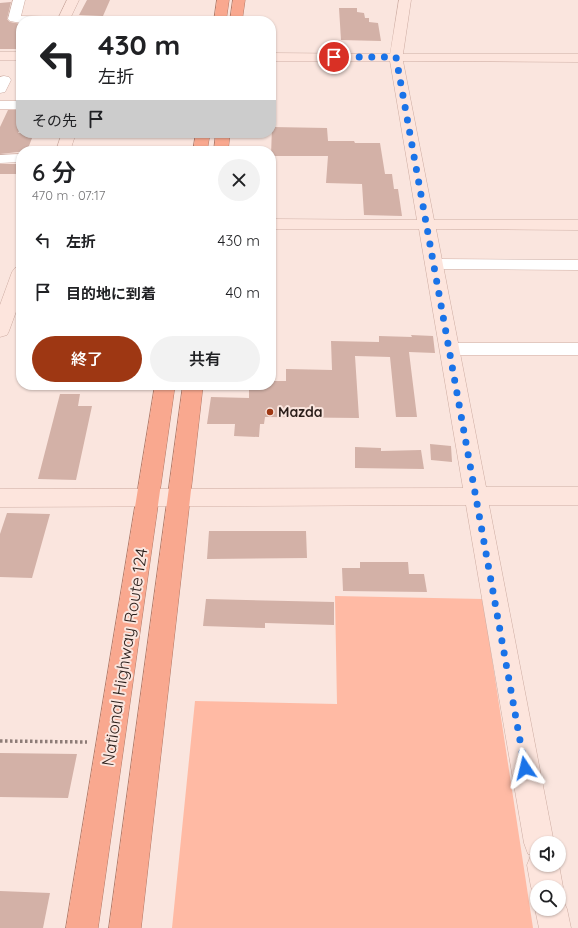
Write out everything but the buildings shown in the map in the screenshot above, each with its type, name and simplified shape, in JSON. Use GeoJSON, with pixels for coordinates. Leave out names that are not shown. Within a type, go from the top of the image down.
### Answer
{"type":"FeatureCollection","features":[{"type":"Feature","properties":{"kind":"highway"},"geometry":{"type":"LineString","coordinates":[[221,16],[223,0]]}},
{"type":"Feature","properties":{"kind":"highway"},"geometry":{"type":"LineString","coordinates":[[236,16],[238,0]]}},
{"type":"Feature","properties":{"kind":"highway","name":"National Highway Route 124"},"geometry":{"type":"LineString","coordinates":[[82,928],[149,498],[164,390]]}},
{"type":"Feature","properties":{"kind":"highway","name":"National Highway Route 124"},"geometry":{"type":"LineString","coordinates":[[125,928],[192,390]]}},
{"type":"Feature","properties":{"kind":"street"},"geometry":{"type":"LineString","coordinates":[[16,20],[14,20],[19,0]]}},
{"type":"Feature","properties":{"kind":"street"},"geometry":{"type":"LineString","coordinates":[[65,16],[73,0]]}},
{"type":"Feature","properties":{"kind":"street"},"geometry":{"type":"LineString","coordinates":[[405,0],[396,57],[428,224],[538,836]]}},
{"type":"Feature","properties":{"kind":"street"},"geometry":{"type":"LineString","coordinates":[[0,56],[16,56]]}},
{"type":"Feature","properties":{"kind":"street"},"geometry":{"type":"LineString","coordinates":[[276,57],[578,58]]}},
{"type":"Feature","properties":{"kind":"street"},"geometry":{"type":"LineString","coordinates":[[0,105],[16,105]]}},
{"type":"Feature","properties":{"kind":"street"},"geometry":{"type":"LineString","coordinates":[[0,159],[16,158]]}},
{"type":"Feature","properties":{"kind":"street"},"geometry":{"type":"LineString","coordinates":[[276,224],[578,225]]}},
{"type":"Feature","properties":{"kind":"street"},"geometry":{"type":"LineString","coordinates":[[435,264],[578,265]]}},
{"type":"Feature","properties":{"kind":"street"},"geometry":{"type":"LineString","coordinates":[[0,331],[6,300],[16,281]]}},
{"type":"Feature","properties":{"kind":"street"},"geometry":{"type":"LineString","coordinates":[[450,349],[578,349]]}},
{"type":"Feature","properties":{"kind":"street"},"geometry":{"type":"LineString","coordinates":[[0,498],[578,496]]}},
{"type":"Feature","properties":{"kind":"street"},"geometry":{"type":"LineString","coordinates":[[552,916],[554,928]]}},
{"type":"Feature","properties":{"kind":"path"},"geometry":{"type":"LineString","coordinates":[[0,742],[111,743]]}},
{"type":"Feature","properties":{"kind":"shaded area"},"geometry":{"type":"Polygon","coordinates":[[[335,596],[483,599],[533,928],[172,928],[195,701],[337,704],[335,596]]]}},
{"type":"Feature","properties":{"kind":"place","name":"Mazda"},"geometry":{"type":"Point","coordinates":[270,412]}},
{"type":"Feature","properties":{"kind":"route"},"geometry":{"type":"LineString","coordinates":[[334,57],[396,57],[435,264],[525,768]]}}]}
